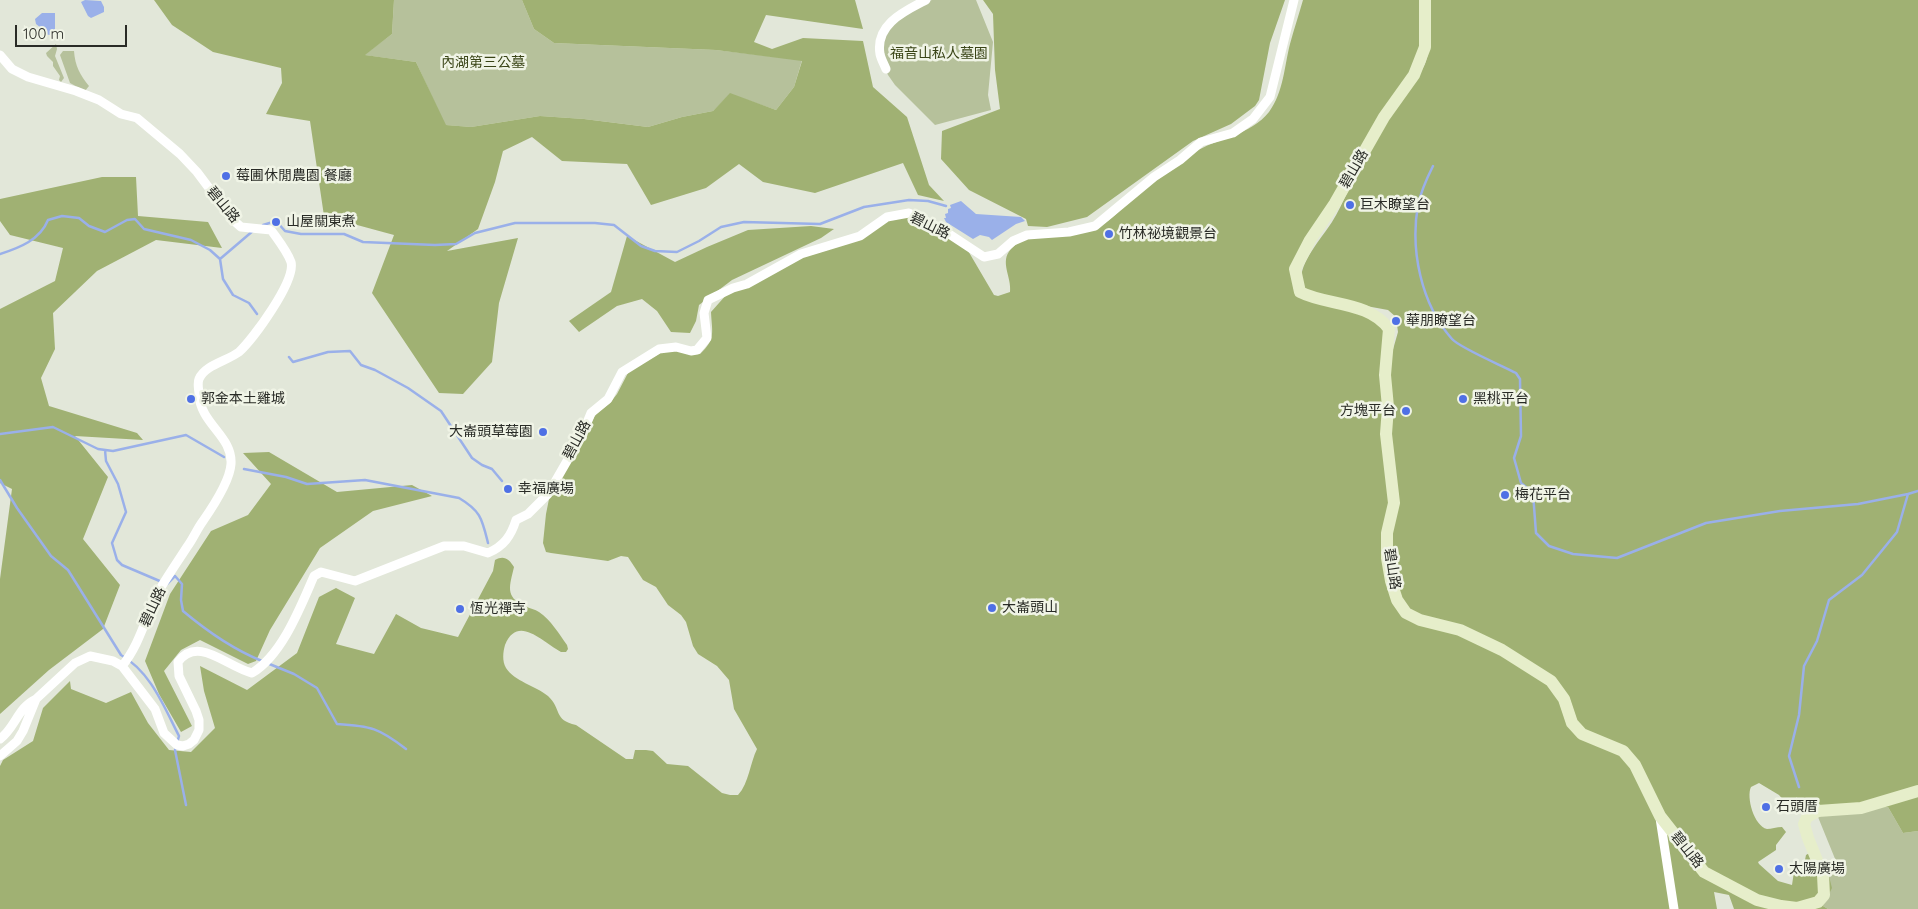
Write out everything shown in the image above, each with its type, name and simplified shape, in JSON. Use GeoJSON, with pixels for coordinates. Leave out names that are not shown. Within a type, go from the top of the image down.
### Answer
{"type":"FeatureCollection","features":[{"type":"Feature","properties":{"kind":"street"},"geometry":{"type":"LineString","coordinates":[[886,69],[880,53],[882,35],[899,13],[926,0]]}},
{"type":"Feature","properties":{"kind":"street","name":"碧山路"},"geometry":{"type":"LineString","coordinates":[[0,56],[12,69],[28,77],[76,91],[99,100],[121,114],[137,118],[180,154],[197,172],[233,220],[241,226],[271,230],[292,264],[291,273],[285,286],[272,309],[250,340],[230,358],[204,372],[198,381],[199,404],[203,414],[230,450],[230,470],[213,508],[202,522],[160,590],[136,644],[122,666],[155,709],[164,733],[177,745],[189,744],[194,740],[198,730],[196,711],[179,676],[178,662],[182,655],[192,651],[202,651],[234,667],[252,673],[264,666],[289,630],[314,576],[321,572],[355,581],[444,546],[464,546],[488,554],[506,541],[511,534],[516,520],[528,514],[544,498],[582,435],[591,413],[608,399],[622,372],[659,349],[676,347],[691,351],[697,350],[707,338],[704,313],[708,300],[764,275],[782,263],[801,254],[860,236],[886,217],[909,213],[940,228],[984,258],[998,254],[1014,241],[1026,235],[1068,232],[1099,224],[1154,177],[1180,160],[1201,142],[1233,133],[1253,119],[1270,97],[1294,0]]}},
{"type":"Feature","properties":{"kind":"street","name":"碧山路"},"geometry":{"type":"LineString","coordinates":[[1425,0],[1425,47],[1414,75],[1384,117],[1335,203],[1310,240],[1296,269],[1300,292],[1312,298],[1346,305],[1369,314],[1383,321],[1389,328],[1385,375],[1388,407],[1386,434],[1394,503],[1387,533],[1391,581],[1397,600],[1406,613],[1420,620],[1460,630],[1494,646],[1551,681],[1564,699],[1572,723],[1582,734],[1623,752],[1635,765],[1660,816],[1704,872],[1757,900],[1797,908],[1818,902],[1824,895],[1822,875],[1804,824],[1807,817],[1818,811],[1861,808],[1918,791]]}},
{"type":"Feature","properties":{"kind":"street"},"geometry":{"type":"LineString","coordinates":[[0,739],[10,730],[28,702],[36,699],[75,663],[90,656],[113,661],[122,666]]}},
{"type":"Feature","properties":{"kind":"street"},"geometry":{"type":"LineString","coordinates":[[0,756],[16,741],[23,731],[36,699]]}},
{"type":"Feature","properties":{"kind":"street"},"geometry":{"type":"LineString","coordinates":[[1660,816],[1674,909]]}},
{"type":"Feature","properties":{"kind":"green space"},"geometry":{"type":"Polygon","coordinates":[[[154,0],[394,0],[392,34],[365,55],[416,62],[446,125],[471,127],[540,116],[648,127],[682,117],[713,111],[730,93],[776,110],[794,87],[802,61],[716,50],[554,43],[534,29],[522,0],[855,0],[863,29],[766,15],[754,42],[772,49],[803,38],[863,41],[873,87],[907,117],[929,185],[944,201],[918,195],[903,163],[815,193],[763,182],[739,164],[706,188],[651,205],[627,164],[562,161],[532,137],[503,151],[495,182],[478,229],[447,251],[518,238],[499,303],[492,362],[463,394],[439,393],[372,293],[394,235],[324,216],[310,121],[266,114],[282,83],[281,68],[213,52],[172,25],[154,0]]]}},
{"type":"Feature","properties":{"kind":"green space","name":"內湖第三公墓"},"geometry":{"type":"Polygon","coordinates":[[[394,0],[522,0],[534,29],[554,43],[716,50],[802,60],[794,87],[776,110],[730,94],[713,111],[682,117],[648,127],[540,116],[471,127],[445,125],[416,62],[364,55],[392,34],[394,0]]]}},
{"type":"Feature","properties":{"kind":"green space","name":"福音山私人墓園"},"geometry":{"type":"Polygon","coordinates":[[[932,0],[976,0],[993,42],[988,95],[991,110],[935,125],[895,85],[878,53],[883,35],[893,21],[918,4],[932,0]]]}},
{"type":"Feature","properties":{"kind":"green space"},"geometry":{"type":"Polygon","coordinates":[[[983,0],[1285,0],[1270,43],[1259,100],[1255,106],[1231,124],[1193,141],[1087,217],[1047,227],[1028,226],[1026,219],[969,190],[941,159],[942,131],[1000,109],[995,70],[993,14],[983,0]]]}},
{"type":"Feature","properties":{"kind":"green space"},"geometry":{"type":"Polygon","coordinates":[[[1303,0],[1422,0],[1421,43],[1411,76],[1386,109],[1293,265],[1295,287],[1302,298],[1361,313],[1381,324],[1386,332],[1382,377],[1384,405],[1383,437],[1390,496],[1384,544],[1387,572],[1396,605],[1406,616],[1420,624],[1455,633],[1500,653],[1548,683],[1562,703],[1570,727],[1583,737],[1621,754],[1643,785],[1639,769],[1627,751],[1581,731],[1575,723],[1565,692],[1554,681],[1513,654],[1487,640],[1455,627],[1423,619],[1407,610],[1402,604],[1390,556],[1389,535],[1397,496],[1390,446],[1392,413],[1389,375],[1392,353],[1398,332],[1396,317],[1388,310],[1317,297],[1303,288],[1301,275],[1307,259],[1336,215],[1380,133],[1425,64],[1429,49],[1430,0],[1918,0],[1918,831],[1903,833],[1888,807],[1827,814],[1825,807],[1818,804],[1795,813],[1779,795],[1759,783],[1751,787],[1750,792],[1750,804],[1758,823],[1767,829],[1782,827],[1786,832],[1776,845],[1776,850],[1758,862],[1759,864],[1778,881],[1792,885],[1795,865],[1804,865],[1806,855],[1811,852],[1817,866],[1829,876],[1832,888],[1823,906],[1828,909],[1734,909],[1729,895],[1714,892],[1717,909],[0,909],[0,766],[3,760],[33,741],[43,708],[70,681],[71,689],[106,703],[131,692],[148,723],[169,750],[191,752],[215,728],[204,691],[200,666],[247,690],[297,653],[319,597],[336,588],[355,598],[336,644],[374,654],[396,614],[421,628],[458,637],[493,571],[495,560],[501,558],[508,560],[514,567],[510,590],[514,599],[543,615],[558,632],[568,649],[566,652],[561,652],[531,633],[517,632],[510,636],[505,645],[503,656],[506,668],[510,673],[548,696],[564,720],[576,725],[626,759],[633,759],[635,750],[653,751],[667,764],[688,766],[722,793],[738,795],[745,785],[757,749],[734,709],[729,680],[717,666],[698,654],[693,646],[686,622],[681,615],[668,605],[656,587],[643,580],[628,557],[621,556],[608,561],[546,552],[543,543],[549,499],[556,480],[577,449],[596,414],[610,403],[617,394],[629,371],[664,351],[675,350],[700,354],[711,340],[711,312],[727,294],[770,275],[784,264],[806,254],[863,237],[887,219],[911,216],[967,249],[994,295],[998,296],[1010,292],[1006,259],[1011,249],[1017,244],[1031,238],[1076,233],[1105,223],[1153,182],[1185,158],[1262,120],[1278,96],[1303,0]]]}},
{"type":"Feature","properties":{"kind":"green space"},"geometry":{"type":"Polygon","coordinates":[[[56,44],[55,56],[64,78],[61,82],[53,62],[46,53],[56,44]]]}},
{"type":"Feature","properties":{"kind":"green space"},"geometry":{"type":"Polygon","coordinates":[[[63,51],[74,51],[78,70],[89,86],[85,91],[70,83],[60,55],[63,51]]]}},
{"type":"Feature","properties":{"kind":"green space"},"geometry":{"type":"Polygon","coordinates":[[[102,177],[136,177],[138,216],[208,222],[222,248],[156,240],[97,271],[53,313],[55,349],[41,378],[49,406],[137,433],[143,440],[75,436],[108,477],[83,539],[120,585],[103,629],[49,670],[0,714],[0,579],[12,489],[0,483],[0,309],[55,281],[63,248],[10,235],[0,221],[0,199],[102,177]]]}},
{"type":"Feature","properties":{"kind":"green space"},"geometry":{"type":"Polygon","coordinates":[[[811,226],[834,229],[821,238],[732,280],[699,305],[696,321],[690,333],[671,332],[657,311],[642,299],[617,306],[579,332],[569,321],[611,292],[627,236],[675,262],[748,230],[811,226]]]}},
{"type":"Feature","properties":{"kind":"green space"},"geometry":{"type":"Polygon","coordinates":[[[269,452],[337,492],[412,485],[432,496],[373,511],[320,548],[270,630],[256,661],[248,664],[200,640],[181,650],[164,671],[192,726],[181,732],[159,694],[145,661],[170,594],[211,531],[248,515],[271,484],[243,453],[269,452]]]}},
{"type":"Feature","properties":{"kind":"green space"},"geometry":{"type":"Polygon","coordinates":[[[1888,807],[1903,833],[1918,831],[1918,909],[1828,909],[1823,906],[1829,876],[1840,871],[1818,817],[1827,814],[1888,807]]]}},
{"type":"Feature","properties":{"kind":"water"},"geometry":{"type":"Polygon","coordinates":[[[85,0],[101,1],[104,12],[91,18],[81,2],[85,0]]]}},
{"type":"Feature","properties":{"kind":"water"},"geometry":{"type":"Polygon","coordinates":[[[42,13],[55,13],[55,30],[50,35],[44,34],[36,24],[35,19],[42,13]]]}},
{"type":"Feature","properties":{"kind":"water"},"geometry":{"type":"Polygon","coordinates":[[[961,201],[976,214],[1021,217],[1025,221],[1016,224],[992,240],[989,237],[980,235],[973,239],[946,222],[944,218],[946,218],[945,214],[948,213],[948,209],[951,208],[950,205],[961,201]]]}},
{"type":"Feature","properties":{"kind":"waterway"},"geometry":{"type":"LineString","coordinates":[[1433,166],[1426,180],[1418,205],[1416,240],[1420,276],[1432,310],[1452,339],[1472,352],[1516,373],[1520,379],[1521,436],[1514,458],[1521,483],[1533,493],[1536,533],[1549,546],[1573,554],[1617,558],[1706,523],[1780,511],[1858,504],[1908,494]]}},
{"type":"Feature","properties":{"kind":"waterway"},"geometry":{"type":"LineString","coordinates":[[263,225],[276,221],[285,231],[301,234],[344,234],[363,242],[435,245],[456,244],[475,233],[515,223],[595,223],[614,225],[641,246],[655,251],[677,252],[721,227],[744,222],[820,224],[864,207],[909,200],[928,201],[946,206]]}},
{"type":"Feature","properties":{"kind":"waterway"},"geometry":{"type":"LineString","coordinates":[[0,254],[28,242],[40,233],[48,220],[62,216],[79,218],[89,226],[105,232],[127,220],[135,219],[144,229],[191,240],[210,250],[220,259],[223,279],[233,295],[249,303],[257,314]]}},
{"type":"Feature","properties":{"kind":"waterway"},"geometry":{"type":"LineString","coordinates":[[220,259],[254,230]]}},
{"type":"Feature","properties":{"kind":"waterway"},"geometry":{"type":"LineString","coordinates":[[289,357],[293,362],[328,352],[350,351],[361,365],[375,370],[408,388],[441,411],[472,458],[492,469],[502,481]]}},
{"type":"Feature","properties":{"kind":"waterway"},"geometry":{"type":"LineString","coordinates":[[0,434],[53,427],[98,449],[113,451],[186,435],[224,457]]}},
{"type":"Feature","properties":{"kind":"waterway"},"geometry":{"type":"LineString","coordinates":[[105,450],[106,461],[118,484],[126,512],[112,543],[117,560],[122,565],[162,582]]}},
{"type":"Feature","properties":{"kind":"waterway"},"geometry":{"type":"LineString","coordinates":[[244,469],[286,477],[307,484],[365,480],[459,498],[472,507],[480,516],[488,543]]}},
{"type":"Feature","properties":{"kind":"waterway"},"geometry":{"type":"LineString","coordinates":[[0,480],[51,556],[68,570],[121,655],[141,671],[156,691],[179,736],[175,750],[186,805]]}},
{"type":"Feature","properties":{"kind":"waterway"},"geometry":{"type":"LineString","coordinates":[[1799,787],[1789,756],[1799,715],[1804,666],[1817,641],[1829,600],[1862,575],[1897,532],[1908,494],[1918,491]]}},
{"type":"Feature","properties":{"kind":"waterway"},"geometry":{"type":"LineString","coordinates":[[167,584],[175,576],[182,584],[181,600],[183,611],[221,639],[262,661]]}},
{"type":"Feature","properties":{"kind":"waterway"},"geometry":{"type":"LineString","coordinates":[[267,663],[294,674],[317,688],[337,724],[374,729],[406,749]]}},
{"type":"Feature","properties":{"kind":"place","name":"莓圃休閒農園 餐廳"},"geometry":{"type":"Point","coordinates":[226,176]}},
{"type":"Feature","properties":{"kind":"place","name":"巨木瞭望台"},"geometry":{"type":"Point","coordinates":[1350,205]}},
{"type":"Feature","properties":{"kind":"place","name":"山屋關東煮"},"geometry":{"type":"Point","coordinates":[276,222]}},
{"type":"Feature","properties":{"kind":"place","name":"竹林祕境觀景台"},"geometry":{"type":"Point","coordinates":[1109,234]}},
{"type":"Feature","properties":{"kind":"place","name":"華朋瞭望台"},"geometry":{"type":"Point","coordinates":[1396,321]}},
{"type":"Feature","properties":{"kind":"place","name":"郭金本土雞城"},"geometry":{"type":"Point","coordinates":[191,399]}},
{"type":"Feature","properties":{"kind":"place","name":"黑桃平台"},"geometry":{"type":"Point","coordinates":[1463,399]}},
{"type":"Feature","properties":{"kind":"place","name":"方塊平台"},"geometry":{"type":"Point","coordinates":[1406,411]}},
{"type":"Feature","properties":{"kind":"place","name":"大崙頭草莓園"},"geometry":{"type":"Point","coordinates":[543,432]}},
{"type":"Feature","properties":{"kind":"place","name":"幸福廣場"},"geometry":{"type":"Point","coordinates":[508,489]}},
{"type":"Feature","properties":{"kind":"place","name":"梅花平台"},"geometry":{"type":"Point","coordinates":[1505,495]}},
{"type":"Feature","properties":{"kind":"place","name":"大崙頭山"},"geometry":{"type":"Point","coordinates":[992,608]}},
{"type":"Feature","properties":{"kind":"place","name":"恆光禪寺"},"geometry":{"type":"Point","coordinates":[460,609]}},
{"type":"Feature","properties":{"kind":"place","name":"石頭厝"},"geometry":{"type":"Point","coordinates":[1766,807]}},
{"type":"Feature","properties":{"kind":"place","name":"太陽廣場"},"geometry":{"type":"Point","coordinates":[1779,869]}}]}
